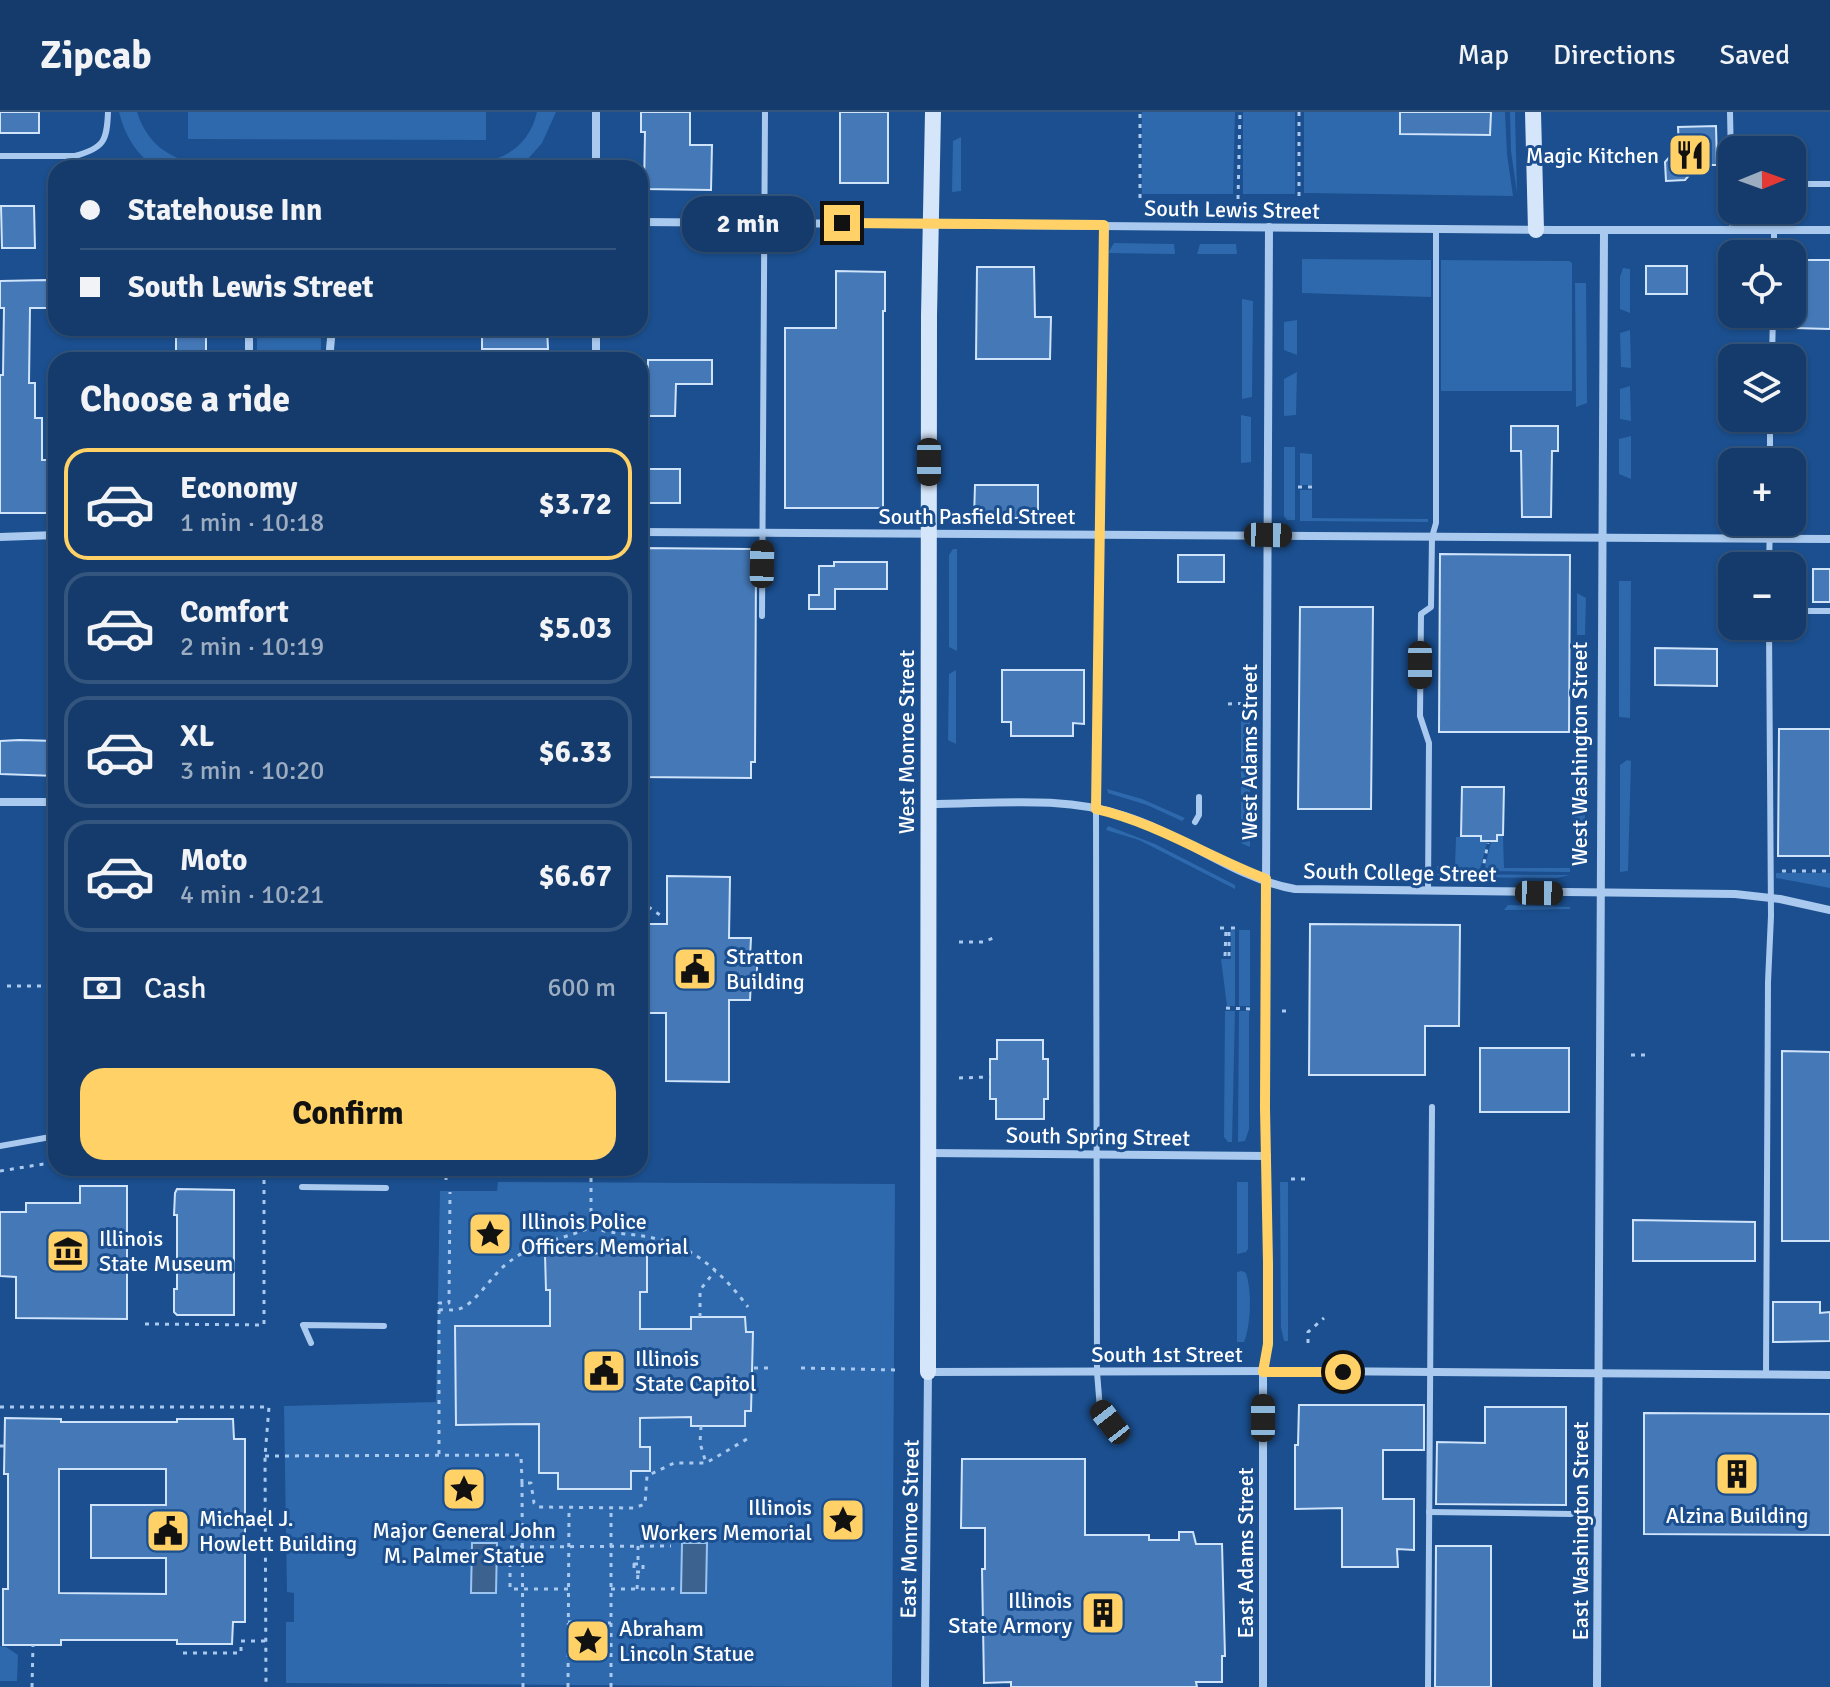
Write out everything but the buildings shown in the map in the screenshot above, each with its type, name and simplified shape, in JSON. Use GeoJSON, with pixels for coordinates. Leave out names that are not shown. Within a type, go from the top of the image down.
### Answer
{"type":"FeatureCollection","features":[{"type":"Feature","properties":{"kind":"street"},"geometry":{"type":"LineString","coordinates":[[596,112],[596,160]]}},
{"type":"Feature","properties":{"kind":"street","name":"West Monroe Street"},"geometry":{"type":"LineString","coordinates":[[928,1372],[929,269],[933,112]]}},
{"type":"Feature","properties":{"kind":"street"},"geometry":{"type":"LineString","coordinates":[[1533,112],[1536,230]]}},
{"type":"Feature","properties":{"kind":"street","name":"South Lewis Street"},"geometry":{"type":"LineString","coordinates":[[648,222],[1830,230]]}},
{"type":"Feature","properties":{"kind":"street","name":"West Adams Street"},"geometry":{"type":"LineString","coordinates":[[1263,1372],[1268,1344],[1266,879],[1269,227]]}},
{"type":"Feature","properties":{"kind":"street","name":"West Washington Street"},"geometry":{"type":"LineString","coordinates":[[1598,1374],[1604,230]]}},
{"type":"Feature","properties":{"kind":"street","name":"South Pasfield Street"},"geometry":{"type":"LineString","coordinates":[[648,532],[1830,539]]}},
{"type":"Feature","properties":{"kind":"street"},"geometry":{"type":"LineString","coordinates":[[0,537],[48,535]]}},
{"type":"Feature","properties":{"kind":"street"},"geometry":{"type":"LineString","coordinates":[[0,802],[48,802]]}},
{"type":"Feature","properties":{"kind":"street","name":"South College Street"},"geometry":{"type":"LineString","coordinates":[[928,804],[1054,803],[1096,809],[1154,826],[1227,864],[1295,889],[1735,894],[1770,897],[1830,910]]}},
{"type":"Feature","properties":{"kind":"street","name":"South Spring Street"},"geometry":{"type":"LineString","coordinates":[[928,1153],[1267,1156]]}},
{"type":"Feature","properties":{"kind":"street","name":"South 1st Street"},"geometry":{"type":"LineString","coordinates":[[928,1372],[1830,1375]]}},
{"type":"Feature","properties":{"kind":"street","name":"East Monroe Street"},"geometry":{"type":"LineString","coordinates":[[925,1687],[928,1372]]}},
{"type":"Feature","properties":{"kind":"street","name":"East Adams Street"},"geometry":{"type":"LineString","coordinates":[[1263,1372],[1263,1687]]}},
{"type":"Feature","properties":{"kind":"street","name":"East Washington Street"},"geometry":{"type":"LineString","coordinates":[[1597,1687],[1598,1374]]}},
{"type":"Feature","properties":{"kind":"lane"},"geometry":{"type":"LineString","coordinates":[[0,156],[75,156],[87,153],[101,145],[107,133],[108,112]]}},
{"type":"Feature","properties":{"kind":"lane"},"geometry":{"type":"LineString","coordinates":[[762,616],[765,112]]}},
{"type":"Feature","properties":{"kind":"lane"},"geometry":{"type":"LineString","coordinates":[[1730,112],[1730,136]]}},
{"type":"Feature","properties":{"kind":"lane"},"geometry":{"type":"LineString","coordinates":[[1806,184],[1830,184]]}},
{"type":"Feature","properties":{"kind":"lane"},"geometry":{"type":"LineString","coordinates":[[1732,224],[1732,230]]}},
{"type":"Feature","properties":{"kind":"lane"},"geometry":{"type":"LineString","coordinates":[[1104,225],[1096,809],[1097,1372],[1100,1409],[1110,1422]]}},
{"type":"Feature","properties":{"kind":"lane"},"geometry":{"type":"LineString","coordinates":[[1428,891],[1429,743],[1420,716],[1421,614],[1431,607],[1432,537],[1436,523],[1436,229]]}},
{"type":"Feature","properties":{"kind":"lane"},"geometry":{"type":"LineString","coordinates":[[1774,229],[1774,240]]}},
{"type":"Feature","properties":{"kind":"lane"},"geometry":{"type":"LineString","coordinates":[[1770,538],[1770,552]]}},
{"type":"Feature","properties":{"kind":"lane"},"geometry":{"type":"LineString","coordinates":[[1806,611],[1830,611]]}},
{"type":"Feature","properties":{"kind":"lane"},"geometry":{"type":"LineString","coordinates":[[1766,1375],[1769,640]]}},
{"type":"Feature","properties":{"kind":"lane"},"geometry":{"type":"LineString","coordinates":[[1195,822],[1199,815],[1199,797]]}},
{"type":"Feature","properties":{"kind":"lane"},"geometry":{"type":"LineString","coordinates":[[1428,1687],[1432,1107]]}},
{"type":"Feature","properties":{"kind":"lane"},"geometry":{"type":"LineString","coordinates":[[0,1146],[48,1137]]}},
{"type":"Feature","properties":{"kind":"lane"},"geometry":{"type":"LineString","coordinates":[[302,1187],[386,1188]]}},
{"type":"Feature","properties":{"kind":"lane"},"geometry":{"type":"LineString","coordinates":[[311,1343],[303,1325],[384,1326]]}},
{"type":"Feature","properties":{"kind":"lane"},"geometry":{"type":"LineString","coordinates":[[1429,1512],[1571,1514]]}},
{"type":"Feature","properties":{"kind":"path"},"geometry":{"type":"LineString","coordinates":[[1140,112],[1140,198]]}},
{"type":"Feature","properties":{"kind":"path"},"geometry":{"type":"LineString","coordinates":[[1238,199],[1240,112]]}},
{"type":"Feature","properties":{"kind":"path"},"geometry":{"type":"LineString","coordinates":[[1299,112],[1299,199]]}},
{"type":"Feature","properties":{"kind":"path"},"geometry":{"type":"LineString","coordinates":[[1298,487],[1317,487]]}},
{"type":"Feature","properties":{"kind":"path"},"geometry":{"type":"LineString","coordinates":[[1573,643],[1586,643]]}},
{"type":"Feature","properties":{"kind":"path"},"geometry":{"type":"LineString","coordinates":[[1228,704],[1251,703]]}},
{"type":"Feature","properties":{"kind":"path"},"geometry":{"type":"LineString","coordinates":[[1482,873],[1488,843]]}},
{"type":"Feature","properties":{"kind":"path"},"geometry":{"type":"LineString","coordinates":[[1769,871],[1830,871]]}},
{"type":"Feature","properties":{"kind":"path"},"geometry":{"type":"LineString","coordinates":[[648,907],[660,918]]}},
{"type":"Feature","properties":{"kind":"path"},"geometry":{"type":"LineString","coordinates":[[1220,928],[1226,928],[1225,957],[1229,957],[1229,928],[1237,928]]}},
{"type":"Feature","properties":{"kind":"path"},"geometry":{"type":"LineString","coordinates":[[959,942],[983,942],[993,938]]}},
{"type":"Feature","properties":{"kind":"path"},"geometry":{"type":"LineString","coordinates":[[7,986],[48,986]]}},
{"type":"Feature","properties":{"kind":"path"},"geometry":{"type":"LineString","coordinates":[[1226,1008],[1250,1009]]}},
{"type":"Feature","properties":{"kind":"path"},"geometry":{"type":"LineString","coordinates":[[1282,1011],[1292,1011]]}},
{"type":"Feature","properties":{"kind":"path"},"geometry":{"type":"LineString","coordinates":[[1631,1055],[1645,1055]]}},
{"type":"Feature","properties":{"kind":"path"},"geometry":{"type":"LineString","coordinates":[[959,1078],[990,1077]]}},
{"type":"Feature","properties":{"kind":"path"},"geometry":{"type":"LineString","coordinates":[[0,1171],[48,1163]]}},
{"type":"Feature","properties":{"kind":"path"},"geometry":{"type":"LineString","coordinates":[[145,1324],[264,1325],[264,1176]]}},
{"type":"Feature","properties":{"kind":"path"},"geometry":{"type":"LineString","coordinates":[[591,1176],[591,1227]]}},
{"type":"Feature","properties":{"kind":"path"},"geometry":{"type":"LineString","coordinates":[[1291,1179],[1311,1179]]}},
{"type":"Feature","properties":{"kind":"path"},"geometry":{"type":"LineString","coordinates":[[439,1455],[439,1303],[449,1303],[450,1192]]}},
{"type":"Feature","properties":{"kind":"path"},"geometry":{"type":"LineString","coordinates":[[439,1310],[458,1309],[473,1301],[478,1291],[497,1272],[526,1251],[591,1227],[609,1234],[666,1240],[715,1271],[748,1307]]}},
{"type":"Feature","properties":{"kind":"path"},"geometry":{"type":"LineString","coordinates":[[700,1317],[700,1290],[715,1271]]}},
{"type":"Feature","properties":{"kind":"path"},"geometry":{"type":"LineString","coordinates":[[1308,1343],[1308,1332],[1324,1318]]}},
{"type":"Feature","properties":{"kind":"path"},"geometry":{"type":"LineString","coordinates":[[754,1368],[769,1368]]}},
{"type":"Feature","properties":{"kind":"path"},"geometry":{"type":"LineString","coordinates":[[801,1368],[898,1370]]}},
{"type":"Feature","properties":{"kind":"path"},"geometry":{"type":"LineString","coordinates":[[0,1407],[269,1407],[265,1456],[266,1687]]}},
{"type":"Feature","properties":{"kind":"path"},"geometry":{"type":"LineString","coordinates":[[701,1426],[700,1443],[706,1463]]}},
{"type":"Feature","properties":{"kind":"path"},"geometry":{"type":"LineString","coordinates":[[522,1483],[531,1483],[538,1507],[642,1507],[645,1504],[647,1476],[674,1463],[706,1463],[747,1439]]}},
{"type":"Feature","properties":{"kind":"path"},"geometry":{"type":"LineString","coordinates":[[265,1456],[521,1455],[523,1687]]}},
{"type":"Feature","properties":{"kind":"path"},"geometry":{"type":"LineString","coordinates":[[568,1687],[569,1509]]}},
{"type":"Feature","properties":{"kind":"path"},"geometry":{"type":"LineString","coordinates":[[611,1509],[611,1687]]}},
{"type":"Feature","properties":{"kind":"path"},"geometry":{"type":"LineString","coordinates":[[637,1589],[638,1572],[643,1572],[643,1564],[638,1564],[638,1546]]}},
{"type":"Feature","properties":{"kind":"path"},"geometry":{"type":"LineString","coordinates":[[568,1589],[510,1589],[510,1547],[671,1546]]}},
{"type":"Feature","properties":{"kind":"path"},"geometry":{"type":"LineString","coordinates":[[611,1589],[673,1589],[673,1581]]}},
{"type":"Feature","properties":{"kind":"path"},"geometry":{"type":"LineString","coordinates":[[568,1622],[611,1623]]}},
{"type":"Feature","properties":{"kind":"path"},"geometry":{"type":"LineString","coordinates":[[183,1653],[241,1653],[241,1641],[266,1641]]}},
{"type":"Feature","properties":{"kind":"path"},"geometry":{"type":"LineString","coordinates":[[32,1687],[33,1645]]}},
{"type":"Feature","properties":{"kind":"shaded area"},"geometry":{"type":"Polygon","coordinates":[[[119,112],[137,112],[153,140],[168,153],[184,160],[147,160],[124,129],[119,112]]]}},
{"type":"Feature","properties":{"kind":"shaded area"},"geometry":{"type":"Polygon","coordinates":[[[188,112],[486,112],[486,140],[188,139],[188,112]]]}},
{"type":"Feature","properties":{"kind":"shaded area"},"geometry":{"type":"Polygon","coordinates":[[[537,112],[556,112],[542,143],[527,160],[494,160],[516,148],[525,138],[537,112]]]}},
{"type":"Feature","properties":{"kind":"shaded area"},"geometry":{"type":"Polygon","coordinates":[[[1142,112],[1235,112],[1233,194],[1142,194],[1142,112]]]}},
{"type":"Feature","properties":{"kind":"shaded area"},"geometry":{"type":"Polygon","coordinates":[[[1243,112],[1295,112],[1295,194],[1243,194],[1243,112]]]}},
{"type":"Feature","properties":{"kind":"shaded area"},"geometry":{"type":"Polygon","coordinates":[[[1304,112],[1399,112],[1399,135],[1490,136],[1491,112],[1505,112],[1513,196],[1304,193],[1304,112]]]}},
{"type":"Feature","properties":{"kind":"shaded area"},"geometry":{"type":"Polygon","coordinates":[[[1510,112],[1515,112],[1517,193],[1511,151],[1510,112]]]}},
{"type":"Feature","properties":{"kind":"shaded area"},"geometry":{"type":"Polygon","coordinates":[[[961,137],[961,191],[952,192],[953,141],[961,137]]]}},
{"type":"Feature","properties":{"kind":"shaded area"},"geometry":{"type":"Polygon","coordinates":[[[1114,243],[1174,244],[1175,254],[1108,253],[1114,243]]]}},
{"type":"Feature","properties":{"kind":"shaded area"},"geometry":{"type":"Polygon","coordinates":[[[1200,244],[1236,244],[1237,254],[1197,254],[1200,244]]]}},
{"type":"Feature","properties":{"kind":"shaded area"},"geometry":{"type":"Polygon","coordinates":[[[1302,259],[1431,260],[1431,297],[1302,293],[1302,259]]]}},
{"type":"Feature","properties":{"kind":"shaded area"},"geometry":{"type":"Polygon","coordinates":[[[1441,260],[1572,263],[1572,391],[1441,391],[1441,260]]]}},
{"type":"Feature","properties":{"kind":"shaded area"},"geometry":{"type":"Polygon","coordinates":[[[1623,268],[1630,269],[1630,313],[1620,309],[1623,268]]]}},
{"type":"Feature","properties":{"kind":"shaded area"},"geometry":{"type":"Polygon","coordinates":[[[1575,283],[1586,283],[1587,403],[1576,407],[1575,283]]]}},
{"type":"Feature","properties":{"kind":"shaded area"},"geometry":{"type":"Polygon","coordinates":[[[1242,299],[1253,301],[1252,397],[1242,399],[1242,299]]]}},
{"type":"Feature","properties":{"kind":"shaded area"},"geometry":{"type":"Polygon","coordinates":[[[1297,320],[1297,355],[1284,350],[1284,322],[1297,320]]]}},
{"type":"Feature","properties":{"kind":"shaded area"},"geometry":{"type":"Polygon","coordinates":[[[1630,330],[1631,368],[1621,367],[1620,333],[1630,330]]]}},
{"type":"Feature","properties":{"kind":"shaded area"},"geometry":{"type":"Polygon","coordinates":[[[257,336],[321,336],[321,352],[257,352],[257,336]]]}},
{"type":"Feature","properties":{"kind":"shaded area"},"geometry":{"type":"Polygon","coordinates":[[[1297,372],[1296,415],[1284,416],[1284,379],[1297,372]]]}},
{"type":"Feature","properties":{"kind":"shaded area"},"geometry":{"type":"Polygon","coordinates":[[[1630,386],[1631,421],[1620,419],[1620,389],[1630,386]]]}},
{"type":"Feature","properties":{"kind":"shaded area"},"geometry":{"type":"Polygon","coordinates":[[[1241,415],[1251,417],[1251,462],[1241,463],[1241,415]]]}},
{"type":"Feature","properties":{"kind":"shaded area"},"geometry":{"type":"Polygon","coordinates":[[[1631,436],[1631,479],[1619,474],[1619,439],[1631,436]]]}},
{"type":"Feature","properties":{"kind":"shaded area"},"geometry":{"type":"Polygon","coordinates":[[[1284,447],[1295,447],[1295,520],[1287,520],[1284,516],[1284,447]]]}},
{"type":"Feature","properties":{"kind":"shaded area"},"geometry":{"type":"Polygon","coordinates":[[[1300,453],[1312,454],[1312,485],[1300,485],[1300,453]]]}},
{"type":"Feature","properties":{"kind":"shaded area"},"geometry":{"type":"Polygon","coordinates":[[[1300,490],[1312,490],[1312,518],[1428,519],[1428,522],[1300,521],[1300,490]]]}},
{"type":"Feature","properties":{"kind":"shaded area"},"geometry":{"type":"Polygon","coordinates":[[[957,549],[957,651],[949,647],[949,555],[957,549]]]}},
{"type":"Feature","properties":{"kind":"shaded area"},"geometry":{"type":"Polygon","coordinates":[[[1619,581],[1631,581],[1630,718],[1619,717],[1619,581]]]}},
{"type":"Feature","properties":{"kind":"shaded area"},"geometry":{"type":"Polygon","coordinates":[[[1577,593],[1586,598],[1585,635],[1577,635],[1577,593]]]}},
{"type":"Feature","properties":{"kind":"shaded area"},"geometry":{"type":"Polygon","coordinates":[[[1575,652],[1584,652],[1584,694],[1575,694],[1575,652]]]}},
{"type":"Feature","properties":{"kind":"shaded area"},"geometry":{"type":"Polygon","coordinates":[[[956,670],[956,744],[948,740],[949,674],[956,670]]]}},
{"type":"Feature","properties":{"kind":"shaded area"},"geometry":{"type":"Polygon","coordinates":[[[1241,705],[1250,705],[1250,847],[1241,843],[1241,705]]]}},
{"type":"Feature","properties":{"kind":"shaded area"},"geometry":{"type":"Polygon","coordinates":[[[1631,761],[1628,871],[1620,872],[1620,765],[1631,761]]]}},
{"type":"Feature","properties":{"kind":"shaded area"},"geometry":{"type":"Polygon","coordinates":[[[1107,789],[1142,799],[1185,818],[1182,821],[1147,805],[1108,793],[1107,789]]]}},
{"type":"Feature","properties":{"kind":"shaded area"},"geometry":{"type":"Polygon","coordinates":[[[1575,791],[1585,794],[1585,825],[1575,828],[1575,791]]]}},
{"type":"Feature","properties":{"kind":"shaded area"},"geometry":{"type":"Polygon","coordinates":[[[1108,826],[1155,844],[1235,885],[1235,889],[1139,840],[1106,830],[1108,826]]]}},
{"type":"Feature","properties":{"kind":"shaded area"},"geometry":{"type":"Polygon","coordinates":[[[1498,836],[1503,836],[1504,868],[1570,868],[1570,872],[1484,871],[1491,842],[1497,842],[1498,836]]]}},
{"type":"Feature","properties":{"kind":"shaded area"},"geometry":{"type":"Polygon","coordinates":[[[1456,837],[1480,837],[1480,841],[1487,842],[1480,870],[1437,870],[1437,866],[1455,866],[1456,837]]]}},
{"type":"Feature","properties":{"kind":"shaded area"},"geometry":{"type":"Polygon","coordinates":[[[1776,873],[1830,873],[1830,888],[1776,878],[1776,873]]]}},
{"type":"Feature","properties":{"kind":"shaded area"},"geometry":{"type":"Polygon","coordinates":[[[1437,874],[1570,875],[1556,878],[1440,877],[1437,874]]]}},
{"type":"Feature","properties":{"kind":"shaded area"},"geometry":{"type":"Polygon","coordinates":[[[1508,905],[1570,907],[1570,909],[1504,910],[1508,905]]]}},
{"type":"Feature","properties":{"kind":"shaded area"},"geometry":{"type":"Polygon","coordinates":[[[1231,929],[1235,931],[1235,1006],[1227,1006],[1221,959],[1231,959],[1231,929]]]}},
{"type":"Feature","properties":{"kind":"shaded area"},"geometry":{"type":"Polygon","coordinates":[[[1239,930],[1250,930],[1250,1006],[1239,1006],[1239,930]]]}},
{"type":"Feature","properties":{"kind":"shaded area"},"geometry":{"type":"Polygon","coordinates":[[[1225,1011],[1235,1011],[1232,1142],[1224,1137],[1225,1011]]]}},
{"type":"Feature","properties":{"kind":"shaded area"},"geometry":{"type":"Polygon","coordinates":[[[1239,1011],[1249,1011],[1249,1129],[1245,1141],[1238,1142],[1239,1011]]]}},
{"type":"Feature","properties":{"kind":"shaded area"},"geometry":{"type":"Polygon","coordinates":[[[498,1182],[895,1184],[892,1687],[286,1683],[286,1622],[294,1622],[294,1593],[287,1592],[284,1406],[436,1402],[440,1191],[497,1191],[498,1182]]]}},
{"type":"Feature","properties":{"kind":"shaded area"},"geometry":{"type":"Polygon","coordinates":[[[1237,1182],[1248,1182],[1248,1249],[1237,1254],[1237,1182]]]}},
{"type":"Feature","properties":{"kind":"shaded area"},"geometry":{"type":"Polygon","coordinates":[[[1280,1182],[1288,1182],[1288,1341],[1284,1341],[1281,1327],[1280,1182]]]}},
{"type":"Feature","properties":{"kind":"shaded area"},"geometry":{"type":"Polygon","coordinates":[[[1237,1272],[1246,1273],[1248,1281],[1249,1317],[1244,1342],[1237,1342],[1237,1272]]]}},
{"type":"Feature","properties":{"kind":"shaded area"},"geometry":{"type":"Polygon","coordinates":[[[472,1543],[497,1543],[496,1593],[471,1593],[472,1543]]]}},
{"type":"Feature","properties":{"kind":"shaded area"},"geometry":{"type":"Polygon","coordinates":[[[682,1543],[707,1543],[706,1593],[681,1593],[682,1543]]]}},
{"type":"Feature","properties":{"kind":"shaded area"},"geometry":{"type":"Polygon","coordinates":[[[0,1646],[18,1655],[17,1681],[0,1681],[0,1646]]]}},
{"type":"Feature","properties":{"kind":"place","name":"Magic Kitchen"},"geometry":{"type":"Point","coordinates":[1690,155]}},
{"type":"Feature","properties":{"kind":"place","name":"Stratton Building"},"geometry":{"type":"Point","coordinates":[695,969]}},
{"type":"Feature","properties":{"kind":"place","name":"Illinois Police Officers Memorial"},"geometry":{"type":"Point","coordinates":[490,1234]}},
{"type":"Feature","properties":{"kind":"place","name":"Illinois State Museum"},"geometry":{"type":"Point","coordinates":[68,1251]}},
{"type":"Feature","properties":{"kind":"place","name":"Illinois State Capitol"},"geometry":{"type":"Point","coordinates":[604,1371]}},
{"type":"Feature","properties":{"kind":"place","name":"Alzina Building"},"geometry":{"type":"Point","coordinates":[1737,1474]}},
{"type":"Feature","properties":{"kind":"place","name":"Major General John M. Palmer Statue"},"geometry":{"type":"Point","coordinates":[464,1489]}},
{"type":"Feature","properties":{"kind":"place","name":"Illinois Workers Memorial"},"geometry":{"type":"Point","coordinates":[843,1520]}},
{"type":"Feature","properties":{"kind":"place","name":"Michael J. Howlett Building"},"geometry":{"type":"Point","coordinates":[168,1531]}},
{"type":"Feature","properties":{"kind":"place","name":"Illinois State Armory"},"geometry":{"type":"Point","coordinates":[1103,1613]}},
{"type":"Feature","properties":{"kind":"place","name":"Abraham Lincoln Statue"},"geometry":{"type":"Point","coordinates":[588,1641]}},
{"type":"Feature","properties":{"kind":"route"},"geometry":{"type":"LineString","coordinates":[[842,223],[1104,225],[1096,809],[1154,826],[1227,864],[1266,879],[1268,1344],[1263,1372],[1343,1372]]}}]}
